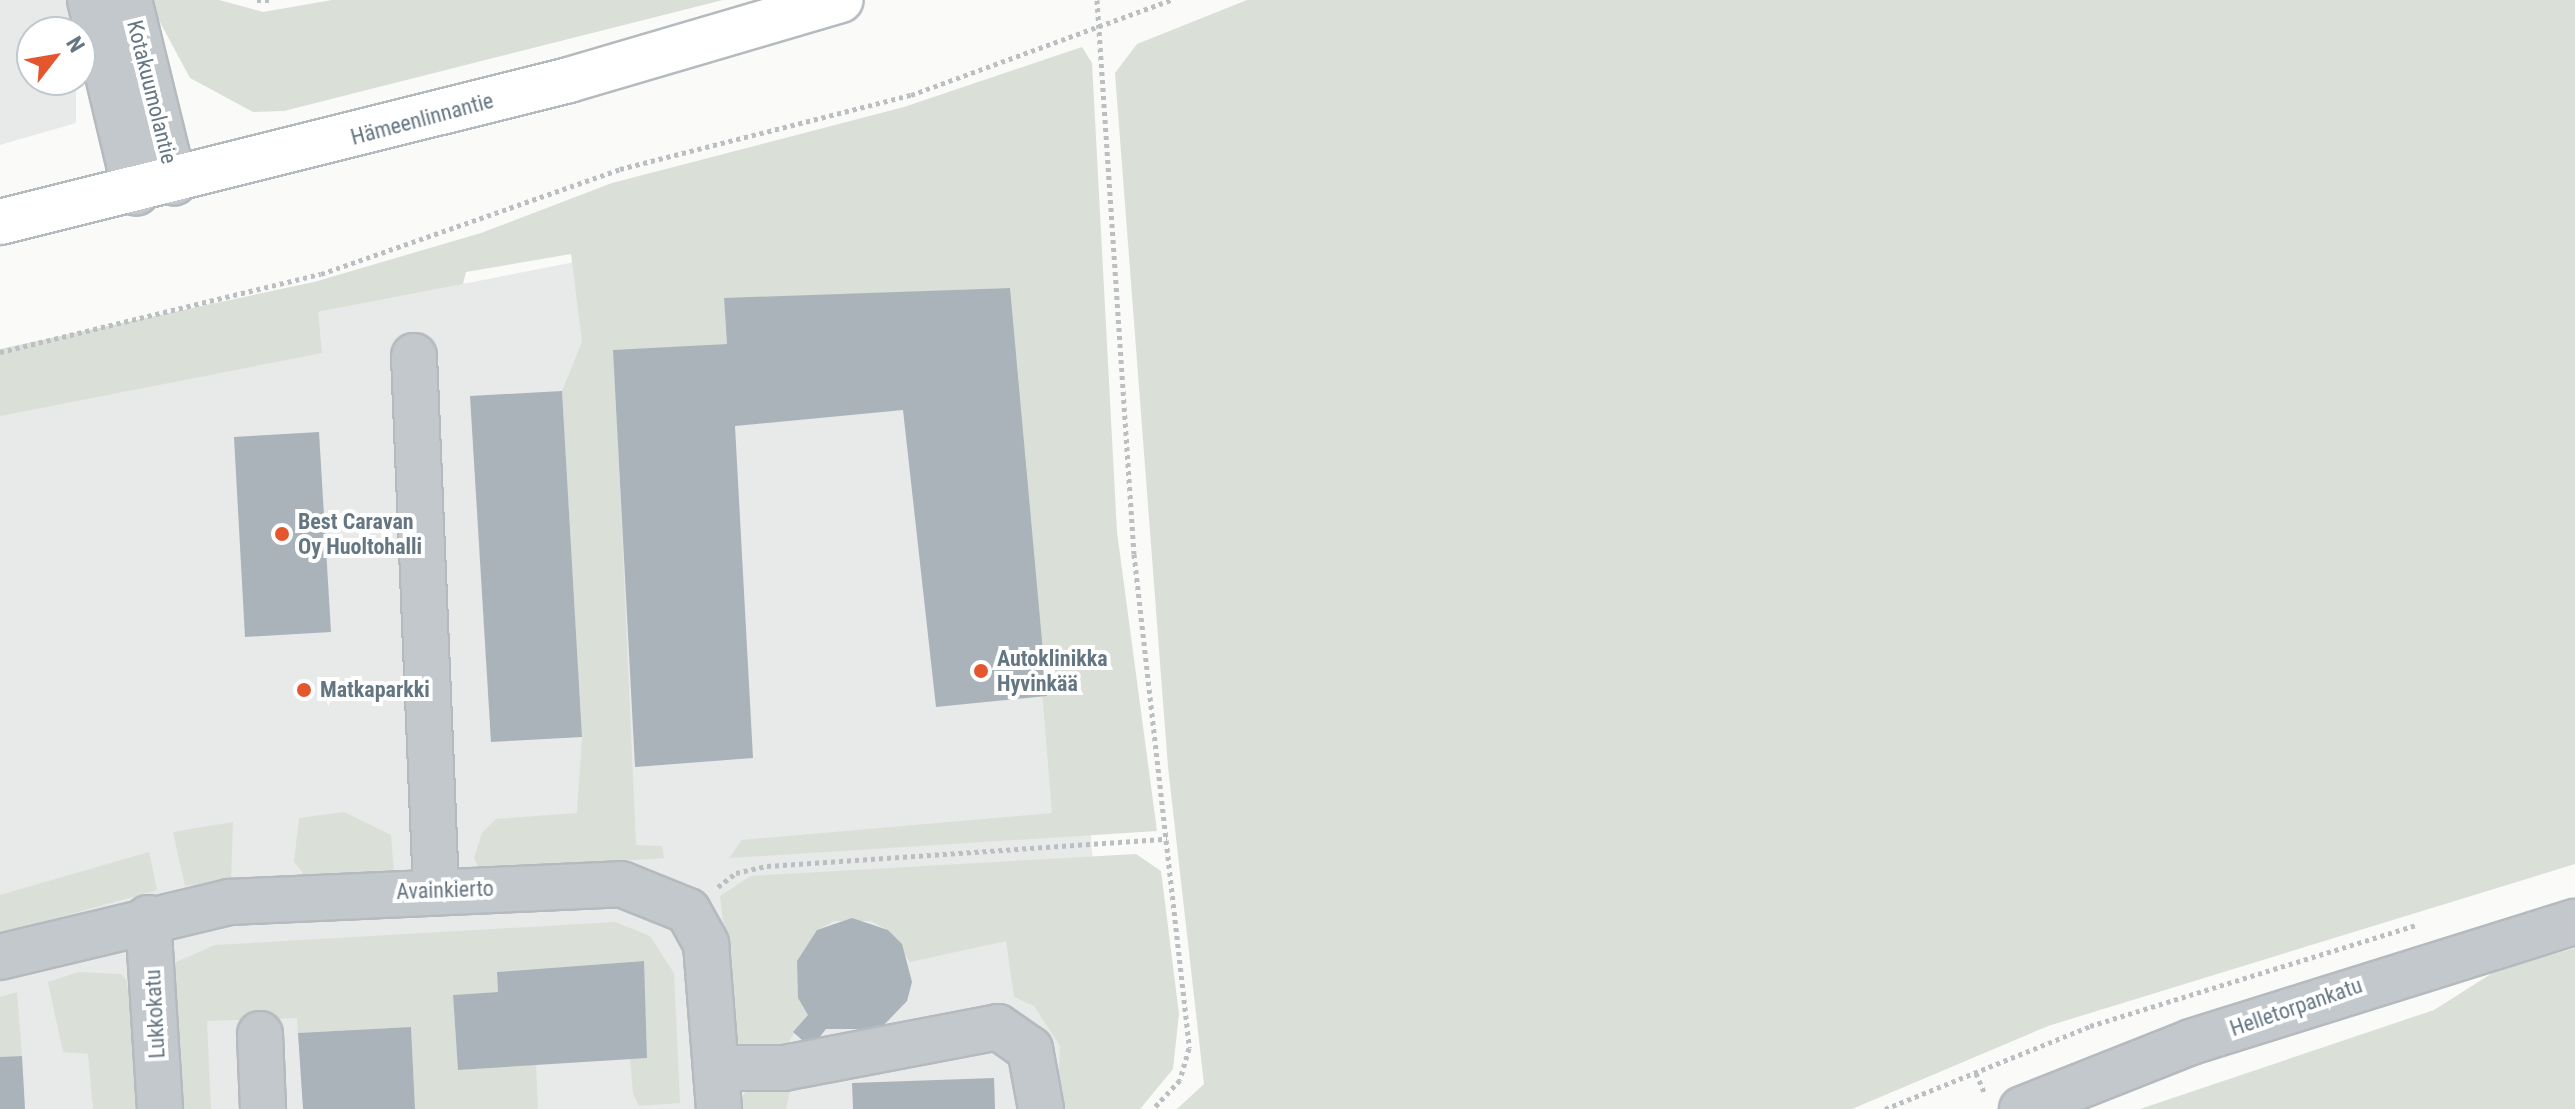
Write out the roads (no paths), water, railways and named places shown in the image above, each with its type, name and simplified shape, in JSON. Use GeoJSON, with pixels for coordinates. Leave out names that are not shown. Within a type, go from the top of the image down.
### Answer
{"type":"FeatureCollection","features":[{"type":"Feature","properties":{"kind":"main road","name":"Hämeenlinnantie"},"geometry":{"type":"LineString","coordinates":[[0,222],[155,188],[569,80],[840,0]]}},
{"type":"Feature","properties":{"kind":"street","name":"Kotakuumolantie"},"geometry":{"type":"LineString","coordinates":[[90,0],[155,188]]}},
{"type":"Feature","properties":{"kind":"street","name":"Kotakuumolantie"},"geometry":{"type":"LineString","coordinates":[[129,0],[155,188]]}},
{"type":"Feature","properties":{"kind":"street"},"geometry":{"type":"LineString","coordinates":[[414,356],[436,890]]}},
{"type":"Feature","properties":{"kind":"street","name":"Avainkierto"},"geometry":{"type":"LineString","coordinates":[[0,957],[148,918],[280,897],[621,884],[688,911],[706,944],[717,1088]]}},
{"type":"Feature","properties":{"kind":"street","name":"Lukkokatu"},"geometry":{"type":"LineString","coordinates":[[148,918],[160,1109]]}},
{"type":"Feature","properties":{"kind":"street","name":"Helletorpankatu"},"geometry":{"type":"LineString","coordinates":[[2022,1109],[2191,1042],[2575,922]]}},
{"type":"Feature","properties":{"kind":"street"},"geometry":{"type":"LineString","coordinates":[[717,1088],[784,1068],[998,1027],[1030,1049],[1041,1109]]}},
{"type":"Feature","properties":{"kind":"street"},"geometry":{"type":"LineString","coordinates":[[260,1034],[263,1109]]}},
{"type":"Feature","properties":{"kind":"place","name":"Best Caravan Oy Huoltohalli"},"geometry":{"type":"Point","coordinates":[282,534]}},
{"type":"Feature","properties":{"kind":"place","name":"Autoklinikka Hyvinkää"},"geometry":{"type":"Point","coordinates":[981,671]}},
{"type":"Feature","properties":{"kind":"place","name":"Matkaparkki"},"geometry":{"type":"Point","coordinates":[304,690]}}]}
